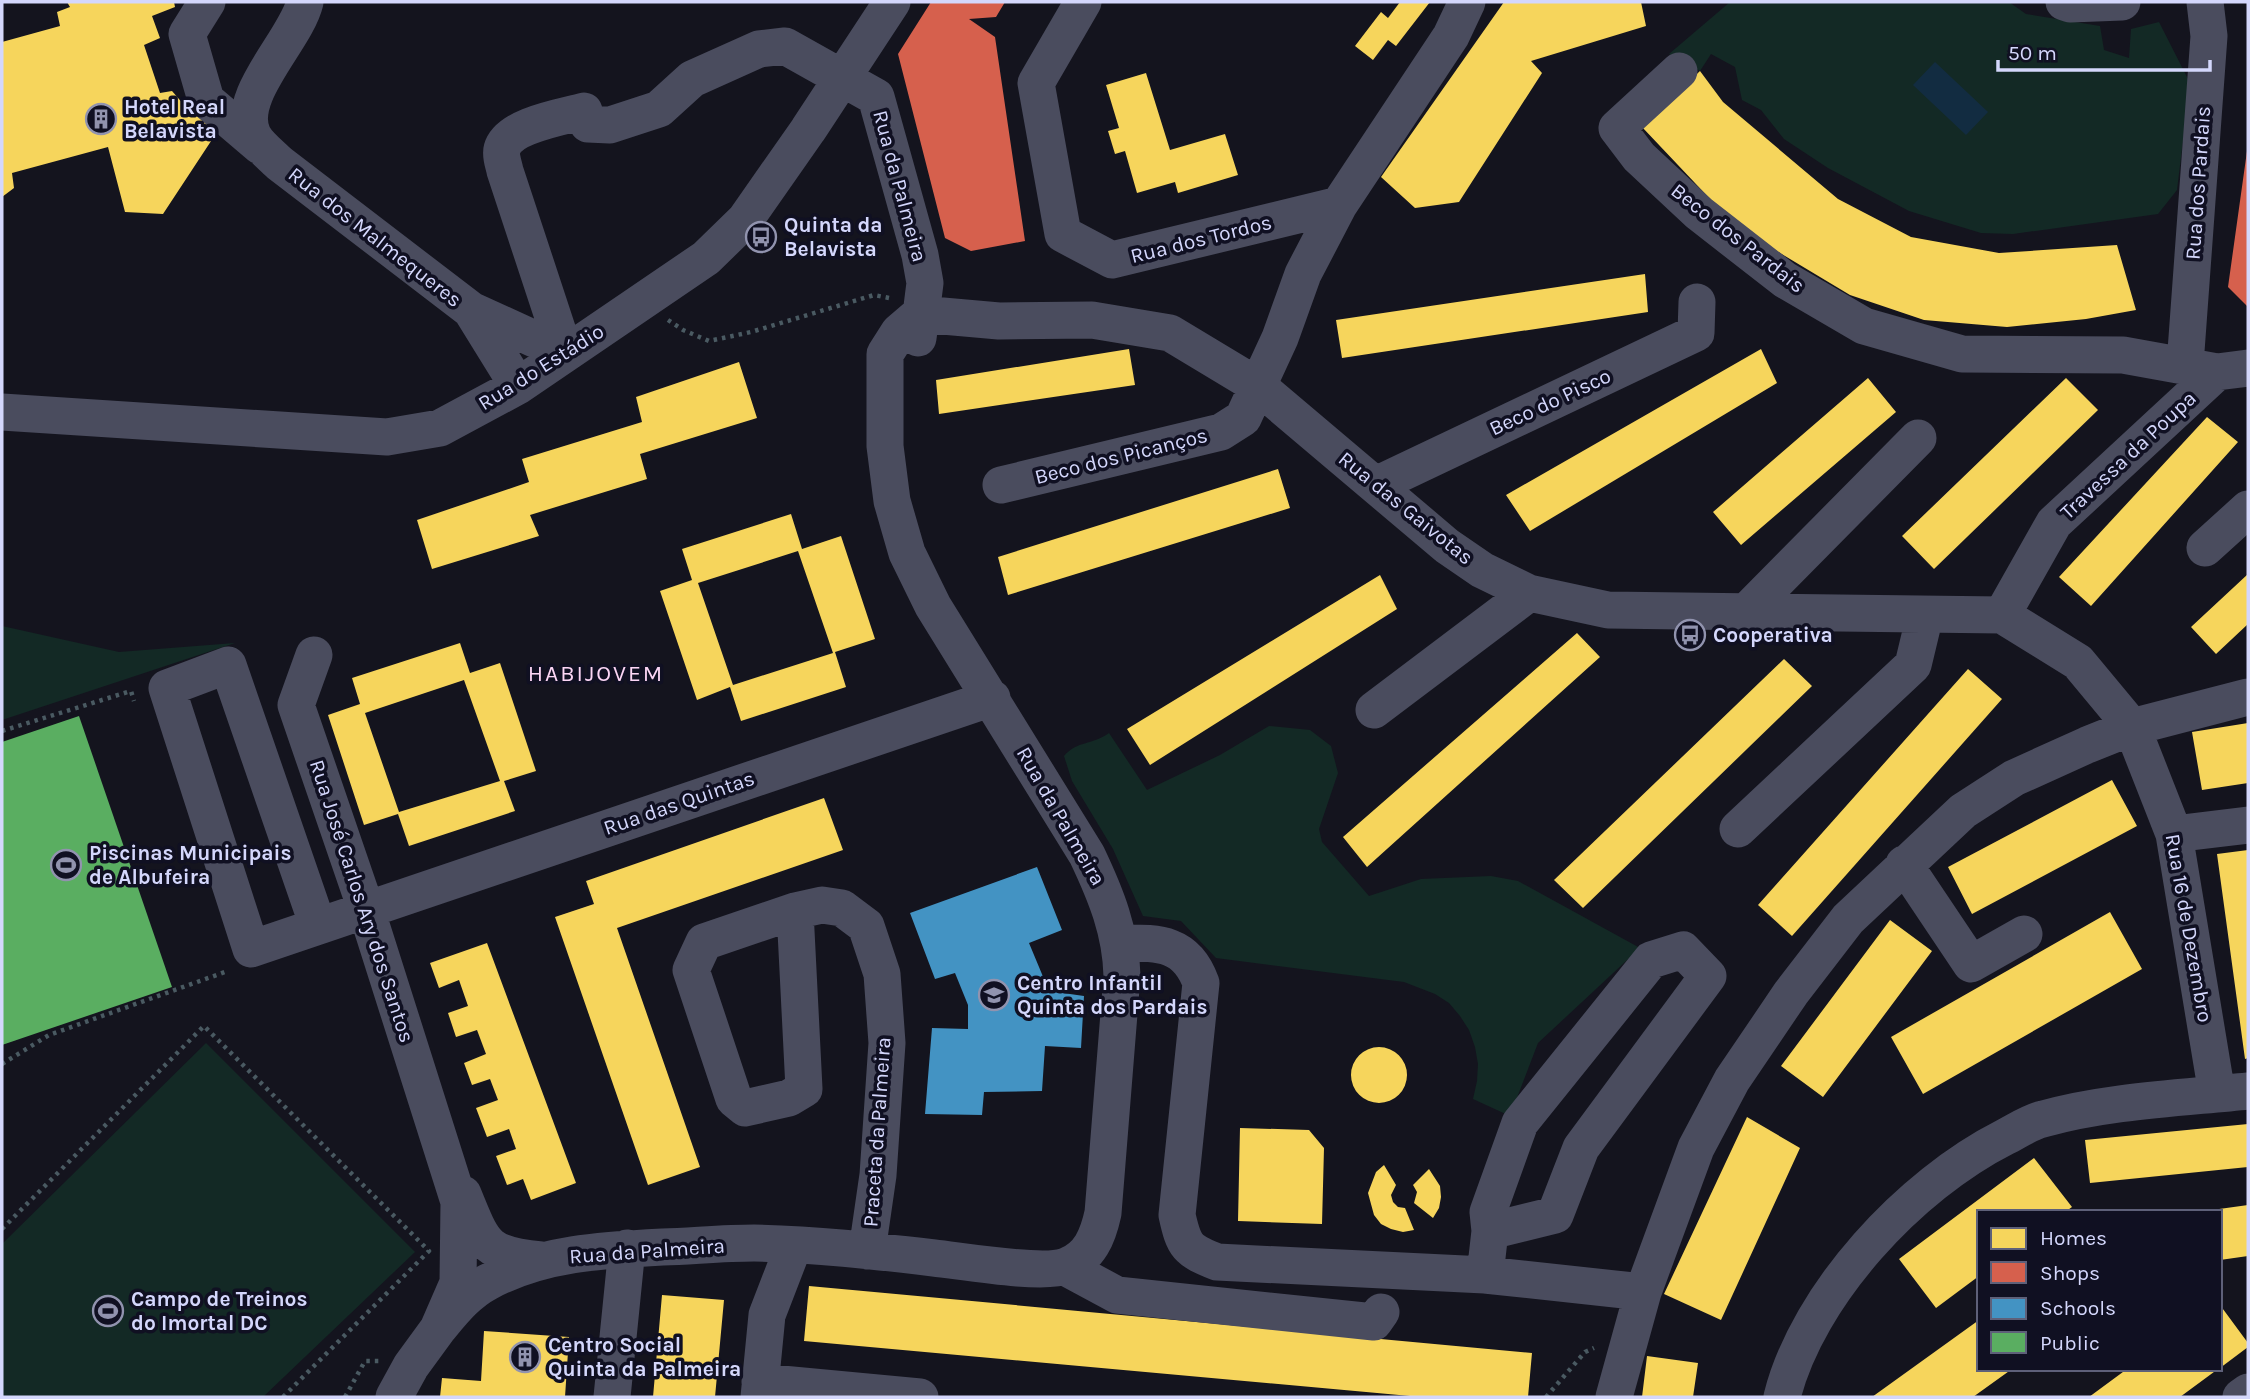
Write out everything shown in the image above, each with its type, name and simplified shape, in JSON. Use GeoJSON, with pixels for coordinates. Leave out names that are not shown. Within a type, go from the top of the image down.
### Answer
{"type":"FeatureCollection","features":[{"type":"Feature","properties":{"kind":"street","name":"Rua dos Malmequeres"},"geometry":{"type":"LineString","coordinates":[[207,2],[187,34],[206,100],[279,163],[471,310]]}},
{"type":"Feature","properties":{"kind":"street","name":"Rua dos Malmequeres"},"geometry":{"type":"LineString","coordinates":[[279,163],[253,136],[248,114],[259,86],[302,16],[306,2]]}},
{"type":"Feature","properties":{"kind":"street","name":"Rua do Estádio"},"geometry":{"type":"LineString","coordinates":[[2,412],[387,437],[440,428],[518,386],[706,258],[745,220],[892,2]]}},
{"type":"Feature","properties":{"kind":"street","name":"Rua dos Tordos"},"geometry":{"type":"LineString","coordinates":[[1083,2],[1036,83],[1063,234],[1112,260],[1339,205]]}},
{"type":"Feature","properties":{"kind":"street"},"geometry":{"type":"LineString","coordinates":[[1258,386],[1280,338],[1303,274],[1339,205],[1451,36],[1467,2]]}},
{"type":"Feature","properties":{"kind":"street"},"geometry":{"type":"LineString","coordinates":[[1451,36],[1483,2]]}},
{"type":"Feature","properties":{"kind":"street"},"geometry":{"type":"LineString","coordinates":[[2064,2],[2122,2]]}},
{"type":"Feature","properties":{"kind":"street","name":"Rua dos Pardais"},"geometry":{"type":"LineString","coordinates":[[2205,2],[2209,36],[2217,368]]}},
{"type":"Feature","properties":{"kind":"street","name":"Rua da Palmeira"},"geometry":{"type":"LineString","coordinates":[[541,1260],[626,1248],[752,1243],[867,1251],[1037,1269],[1065,1267],[1086,1254],[1098,1237],[1103,1213],[1122,976],[1116,927],[1104,891],[1087,855],[933,606],[907,553],[892,501],[885,446],[885,401],[899,371],[918,342],[925,284],[920,256],[876,96],[785,46],[759,49],[692,79],[659,109],[610,125],[588,124],[584,111],[529,127],[509,137],[501,151],[505,171],[565,353]]}},
{"type":"Feature","properties":{"kind":"street","name":"Beco dos Pardais"},"geometry":{"type":"LineString","coordinates":[[1679,71],[1617,128],[1639,157],[1699,214],[1784,280],[1864,326],[1962,354],[2123,355],[2217,368]]}},
{"type":"Feature","properties":{"kind":"street","name":"Beco do Pisco"},"geometry":{"type":"LineString","coordinates":[[1376,485],[1696,333],[1697,302]]}},
{"type":"Feature","properties":{"kind":"street","name":"Rua das Gaivotas"},"geometry":{"type":"LineString","coordinates":[[921,309],[999,321],[1092,320],[1170,333],[1258,386],[1447,546],[1482,570],[1530,593],[1608,610],[2002,615]]}},
{"type":"Feature","properties":{"kind":"street"},"geometry":{"type":"LineString","coordinates":[[471,310],[565,353]]}},
{"type":"Feature","properties":{"kind":"street"},"geometry":{"type":"LineString","coordinates":[[471,310],[518,386]]}},
{"type":"Feature","properties":{"kind":"street","name":"Travessa da Poupa"},"geometry":{"type":"LineString","coordinates":[[2002,615],[2054,523],[2217,368]]}},
{"type":"Feature","properties":{"kind":"street","name":"Beco dos Picanços"},"geometry":{"type":"LineString","coordinates":[[1001,485],[1222,432],[1243,418],[1258,386]]}},
{"type":"Feature","properties":{"kind":"street"},"geometry":{"type":"LineString","coordinates":[[1747,611],[1918,438]]}},
{"type":"Feature","properties":{"kind":"street"},"geometry":{"type":"LineString","coordinates":[[2205,548],[2248,509]]}},
{"type":"Feature","properties":{"kind":"street"},"geometry":{"type":"LineString","coordinates":[[1374,710],[1530,593]]}},
{"type":"Feature","properties":{"kind":"street"},"geometry":{"type":"LineString","coordinates":[[1738,829],[1913,664],[1926,615]]}},
{"type":"Feature","properties":{"kind":"street"},"geometry":{"type":"LineString","coordinates":[[2002,615],[2078,662],[2132,727]]}},
{"type":"Feature","properties":{"kind":"street","name":"Rua José Carlos Ary dos Santos"},"geometry":{"type":"LineString","coordinates":[[314,655],[296,705],[366,909],[459,1202],[458,1283],[438,1329],[411,1366],[394,1397]]}},
{"type":"Feature","properties":{"kind":"street","name":"Rua das Quintas"},"geometry":{"type":"LineString","coordinates":[[318,926],[228,665],[167,688],[251,949],[992,698]]}},
{"type":"Feature","properties":{"kind":"street"},"geometry":{"type":"LineString","coordinates":[[1614,1397],[1643,1292],[1696,1148],[1732,1080],[1791,993],[1848,919],[1962,811],[2014,778],[2132,727],[2248,697]]}},
{"type":"Feature","properties":{"kind":"street","name":"Rua 16 de Dezembro"},"geometry":{"type":"LineString","coordinates":[[2132,727],[2174,834],[2233,1092]]}},
{"type":"Feature","properties":{"kind":"street"},"geometry":{"type":"LineString","coordinates":[[2174,834],[2248,825]]}},
{"type":"Feature","properties":{"kind":"street"},"geometry":{"type":"LineString","coordinates":[[1904,864],[1971,964],[2024,934]]}},
{"type":"Feature","properties":{"kind":"street","name":"Praceta da Palmeira"},"geometry":{"type":"LineString","coordinates":[[795,911],[804,1089],[789,1098],[746,1108],[734,1099],[691,970],[704,942],[795,911],[822,905],[842,908],[866,926],[882,974],[887,1043],[878,1175],[867,1251]]}},
{"type":"Feature","properties":{"kind":"street"},"geometry":{"type":"LineString","coordinates":[[1119,943],[1155,943],[1177,951],[1194,964],[1201,983],[1177,1215],[1182,1238],[1194,1253],[1217,1262],[1485,1275],[1643,1292]]}},
{"type":"Feature","properties":{"kind":"street"},"geometry":{"type":"LineString","coordinates":[[1485,1275],[1490,1231],[1488,1212],[1521,1124],[1651,960],[1683,950],[1708,976],[1581,1148],[1555,1215],[1490,1231]]}},
{"type":"Feature","properties":{"kind":"street"},"geometry":{"type":"LineString","coordinates":[[1782,1397],[1798,1350],[1820,1309],[1851,1266],[1893,1220],[1941,1178],[1990,1145],[2040,1119],[2099,1108],[2233,1092]]}},
{"type":"Feature","properties":{"kind":"street","name":"Rua José Carlos Ary dos Santos"},"geometry":{"type":"LineString","coordinates":[[443,1148],[489,1247],[509,1257],[541,1260]]}},
{"type":"Feature","properties":{"kind":"street","name":"Rua da Palmeira"},"geometry":{"type":"LineString","coordinates":[[752,1243],[766,1315]]}},
{"type":"Feature","properties":{"kind":"street"},"geometry":{"type":"LineString","coordinates":[[794,1245],[766,1315],[760,1390],[920,1397]]}},
{"type":"Feature","properties":{"kind":"street"},"geometry":{"type":"LineString","coordinates":[[612,1397],[626,1248]]}},
{"type":"Feature","properties":{"kind":"street"},"geometry":{"type":"LineString","coordinates":[[438,1329],[462,1299],[488,1282],[541,1260]]}},
{"type":"Feature","properties":{"kind":"street"},"geometry":{"type":"LineString","coordinates":[[1065,1267],[1117,1296],[1374,1322],[1381,1312]]}},
{"type":"Feature","properties":{"kind":"street"},"geometry":{"type":"LineString","coordinates":[[2241,1397],[2248,1392]]}},
{"type":"Feature","properties":{"kind":"path"},"geometry":{"type":"LineString","coordinates":[[641,302],[683,330],[709,341],[751,332],[874,295],[921,309]]}},
{"type":"Feature","properties":{"kind":"path"},"geometry":{"type":"LineString","coordinates":[[2,731],[131,691],[135,703]]}},
{"type":"Feature","properties":{"kind":"path"},"geometry":{"type":"LineString","coordinates":[[2,1064],[49,1035],[225,972],[221,959]]}},
{"type":"Feature","properties":{"kind":"path"},"geometry":{"type":"LineString","coordinates":[[2,1229],[204,1026],[429,1251],[283,1397]]}},
{"type":"Feature","properties":{"kind":"path"},"geometry":{"type":"LineString","coordinates":[[1546,1397],[1585,1352],[1632,1332]]}},
{"type":"Feature","properties":{"kind":"path"},"geometry":{"type":"LineString","coordinates":[[345,1397],[365,1361],[388,1362]]}},
{"type":"Feature","properties":{"kind":"green space"},"geometry":{"type":"Polygon","coordinates":[[[1730,2],[2009,2],[2026,14],[2100,26],[2104,50],[2129,58],[2131,29],[2159,22],[2190,83],[2177,190],[2158,214],[2013,234],[1981,233],[1909,211],[1828,168],[1784,139],[1761,110],[1742,100],[1735,67],[1711,54],[1700,71],[1669,54],[1730,2]]]}},
{"type":"Feature","properties":{"kind":"green space"},"geometry":{"type":"Polygon","coordinates":[[[2,626],[119,652],[235,643],[2,720],[2,626]]]}},
{"type":"Feature","properties":{"kind":"green space"},"geometry":{"type":"Polygon","coordinates":[[[1269,726],[1310,730],[1331,746],[1338,773],[1319,829],[1322,842],[1369,896],[1421,879],[1491,876],[1518,881],[1640,948],[1538,1043],[1510,1116],[1473,1099],[1478,1064],[1469,1030],[1449,1003],[1435,994],[1404,982],[1216,958],[1181,921],[1143,916],[1113,849],[1072,781],[1064,756],[1074,747],[1109,733],[1147,790],[1220,755],[1269,726]]]}},
{"type":"Feature","properties":{"kind":"green space"},"geometry":{"type":"Polygon","coordinates":[[[206,1043],[415,1252],[263,1397],[2,1397],[2,1244],[206,1043]]]}},
{"type":"Feature","properties":{"kind":"water"},"geometry":{"type":"Polygon","coordinates":[[[1935,62],[1988,112],[1966,135],[1913,85],[1935,62]]]}},
{"type":"Feature","properties":{"kind":"building: Homes","name":"Hotel Real Belavista"},"geometry":{"type":"Polygon","coordinates":[[[67,2],[174,2],[175,7],[152,16],[160,38],[144,45],[160,93],[172,91],[185,106],[217,132],[163,214],[125,212],[108,147],[12,173],[14,188],[2,197],[2,42],[60,26],[57,12],[70,7],[67,2]]]}},
{"type":"Feature","properties":{"kind":"building: Homes"},"geometry":{"type":"Polygon","coordinates":[[[1400,2],[1430,2],[1396,46],[1388,40],[1373,60],[1355,46],[1381,12],[1388,18],[1400,2]]]}},
{"type":"Feature","properties":{"kind":"building: Homes"},"geometry":{"type":"Polygon","coordinates":[[[1504,2],[1641,2],[1646,26],[1531,61],[1542,73],[1459,202],[1415,208],[1381,177],[1504,2]]]}},
{"type":"Feature","properties":{"kind":"building: Homes"},"geometry":{"type":"Polygon","coordinates":[[[1700,71],[1723,102],[1838,199],[1911,237],[1999,253],[2117,245],[2136,310],[2086,319],[2007,327],[1924,320],[1850,295],[1770,247],[1712,201],[1642,127],[1700,71]]]}},
{"type":"Feature","properties":{"kind":"building: Homes"},"geometry":{"type":"Polygon","coordinates":[[[1146,73],[1170,150],[1225,134],[1238,175],[1178,193],[1175,182],[1137,193],[1125,151],[1115,154],[1108,131],[1119,128],[1106,85],[1146,73]]]}},
{"type":"Feature","properties":{"kind":"building: Homes"},"geometry":{"type":"Polygon","coordinates":[[[1645,274],[1648,312],[1342,358],[1336,320],[1645,274]]]}},
{"type":"Feature","properties":{"kind":"building: Homes"},"geometry":{"type":"Polygon","coordinates":[[[1129,349],[1135,385],[939,414],[936,380],[1129,349]]]}},
{"type":"Feature","properties":{"kind":"building: Homes"},"geometry":{"type":"Polygon","coordinates":[[[1761,349],[1777,383],[1530,531],[1506,495],[1761,349]]]}},
{"type":"Feature","properties":{"kind":"building: Homes"},"geometry":{"type":"Polygon","coordinates":[[[739,362],[757,418],[640,454],[647,479],[530,515],[539,536],[432,569],[417,520],[529,482],[522,459],[642,422],[636,397],[739,362]]]}},
{"type":"Feature","properties":{"kind":"building: Homes"},"geometry":{"type":"Polygon","coordinates":[[[1868,378],[1896,412],[1741,545],[1713,512],[1868,378]]]}},
{"type":"Feature","properties":{"kind":"building: Homes"},"geometry":{"type":"Polygon","coordinates":[[[2066,378],[2098,410],[1934,569],[1902,536],[2066,378]]]}},
{"type":"Feature","properties":{"kind":"building: Homes"},"geometry":{"type":"Polygon","coordinates":[[[2207,417],[2238,442],[2091,606],[2059,577],[2207,417]]]}},
{"type":"Feature","properties":{"kind":"building: Homes"},"geometry":{"type":"Polygon","coordinates":[[[1278,469],[1290,508],[1008,595],[998,557],[1278,469]]]}},
{"type":"Feature","properties":{"kind":"building: Homes"},"geometry":{"type":"Polygon","coordinates":[[[791,514],[802,549],[841,536],[875,639],[835,652],[846,687],[741,721],[730,687],[697,700],[660,591],[692,580],[682,549],[791,514]],[[798,551],[698,583],[733,685],[833,653],[798,551]]]}},
{"type":"Feature","properties":{"kind":"building: Homes"},"geometry":{"type":"Polygon","coordinates":[[[2248,574],[2248,624],[2216,654],[2191,627],[2248,574]]]}},
{"type":"Feature","properties":{"kind":"building: Homes"},"geometry":{"type":"Polygon","coordinates":[[[1380,575],[1397,609],[1150,765],[1127,729],[1380,575]]]}},
{"type":"Feature","properties":{"kind":"building: Homes"},"geometry":{"type":"Polygon","coordinates":[[[1577,633],[1600,657],[1367,867],[1343,837],[1577,633]]]}},
{"type":"Feature","properties":{"kind":"building: Homes"},"geometry":{"type":"Polygon","coordinates":[[[460,643],[470,673],[500,663],[536,771],[504,781],[515,811],[409,846],[398,814],[364,825],[328,715],[360,704],[352,678],[460,643]],[[464,680],[365,713],[399,812],[500,781],[464,680]]]}},
{"type":"Feature","properties":{"kind":"building: Homes"},"geometry":{"type":"Polygon","coordinates":[[[1784,659],[1812,686],[1583,908],[1554,880],[1784,659]]]}},
{"type":"Feature","properties":{"kind":"building: Homes"},"geometry":{"type":"Polygon","coordinates":[[[1968,669],[2002,699],[1792,936],[1758,905],[1968,669]]]}},
{"type":"Feature","properties":{"kind":"building: Homes"},"geometry":{"type":"Polygon","coordinates":[[[2248,723],[2248,783],[2202,790],[2192,732],[2248,723]]]}},
{"type":"Feature","properties":{"kind":"building: Homes"},"geometry":{"type":"Polygon","coordinates":[[[2112,780],[2137,826],[1972,914],[1948,867],[2112,780]]]}},
{"type":"Feature","properties":{"kind":"building: Homes"},"geometry":{"type":"Polygon","coordinates":[[[824,798],[843,850],[617,928],[700,1167],[648,1185],[555,917],[594,904],[586,881],[824,798]]]}},
{"type":"Feature","properties":{"kind":"building: Homes"},"geometry":{"type":"Polygon","coordinates":[[[2248,850],[2248,1058],[2245,1059],[2217,854],[2248,850]]]}},
{"type":"Feature","properties":{"kind":"building: Homes"},"geometry":{"type":"Polygon","coordinates":[[[2110,912],[2142,969],[1923,1094],[1891,1037],[2110,912]]]}},
{"type":"Feature","properties":{"kind":"building: Homes"},"geometry":{"type":"Polygon","coordinates":[[[1890,920],[1932,951],[1823,1097],[1781,1066],[1890,920]]]}},
{"type":"Feature","properties":{"kind":"building: Homes"},"geometry":{"type":"Polygon","coordinates":[[[487,943],[576,1183],[531,1200],[523,1179],[507,1185],[496,1156],[516,1149],[509,1129],[487,1137],[476,1108],[498,1100],[490,1079],[472,1085],[464,1063],[486,1054],[477,1030],[456,1037],[448,1013],[468,1006],[459,980],[439,988],[430,963],[487,943]]]}},
{"type":"Feature","properties":{"kind":"building: Homes"},"geometry":{"type":"Polygon","coordinates":[[[1373,1047],[1385,1047],[1395,1051],[1403,1059],[1407,1075],[1403,1091],[1395,1099],[1385,1103],[1373,1103],[1363,1099],[1355,1091],[1351,1081],[1351,1069],[1355,1059],[1363,1051],[1373,1047]]]}},
{"type":"Feature","properties":{"kind":"building: Homes"},"geometry":{"type":"Polygon","coordinates":[[[1747,1117],[1800,1148],[1721,1320],[1664,1294],[1747,1117]]]}},
{"type":"Feature","properties":{"kind":"building: Homes"},"geometry":{"type":"Polygon","coordinates":[[[2248,1124],[2248,1167],[2090,1183],[2085,1140],[2248,1124]]]}},
{"type":"Feature","properties":{"kind":"building: Homes"},"geometry":{"type":"Polygon","coordinates":[[[1240,1128],[1309,1130],[1324,1148],[1322,1224],[1238,1221],[1240,1128]]]}},
{"type":"Feature","properties":{"kind":"building: Homes"},"geometry":{"type":"Polygon","coordinates":[[[2034,1158],[2072,1207],[2068,1210],[1977,1210],[1977,1277],[1936,1308],[1899,1259],[2034,1158]]]}},
{"type":"Feature","properties":{"kind":"building: Homes"},"geometry":{"type":"Polygon","coordinates":[[[1384,1165],[1396,1185],[1391,1195],[1393,1202],[1398,1207],[1405,1208],[1414,1230],[1403,1232],[1391,1229],[1381,1224],[1374,1215],[1368,1193],[1376,1172],[1384,1165]]]}},
{"type":"Feature","properties":{"kind":"building: Homes"},"geometry":{"type":"Polygon","coordinates":[[[1429,1169],[1440,1186],[1441,1197],[1433,1218],[1414,1203],[1417,1192],[1413,1185],[1429,1169]]]}},
{"type":"Feature","properties":{"kind":"building: Homes"},"geometry":{"type":"Polygon","coordinates":[[[2248,1205],[2248,1256],[2222,1260],[2222,1210],[2212,1210],[2248,1205]]]}},
{"type":"Feature","properties":{"kind":"building: Homes"},"geometry":{"type":"Polygon","coordinates":[[[809,1286],[1532,1353],[1528,1397],[1421,1397],[804,1341],[809,1286]]]}},
{"type":"Feature","properties":{"kind":"building: Homes"},"geometry":{"type":"Polygon","coordinates":[[[662,1295],[724,1300],[715,1397],[653,1397],[662,1295]]]}},
{"type":"Feature","properties":{"kind":"building: Homes"},"geometry":{"type":"Polygon","coordinates":[[[2222,1308],[2248,1343],[2248,1347],[2222,1366],[2222,1308]]]}},
{"type":"Feature","properties":{"kind":"building: Homes"},"geometry":{"type":"Polygon","coordinates":[[[1977,1321],[1977,1371],[2009,1371],[1973,1397],[1872,1397],[1977,1321]]]}},
{"type":"Feature","properties":{"kind":"building: Homes","name":"Centro Social Quinta da Palmeira"},"geometry":{"type":"Polygon","coordinates":[[[484,1331],[569,1337],[565,1397],[440,1397],[442,1378],[481,1381],[484,1331]]]}},
{"type":"Feature","properties":{"kind":"building: Homes"},"geometry":{"type":"Polygon","coordinates":[[[1647,1356],[1698,1363],[1693,1397],[1642,1397],[1647,1356]]]}},
{"type":"Feature","properties":{"kind":"building: Homes"},"geometry":{"type":"Polygon","coordinates":[[[2124,1371],[2215,1371],[2180,1397],[2089,1397],[2124,1371]]]}},
{"type":"Feature","properties":{"kind":"building: Shops"},"geometry":{"type":"Polygon","coordinates":[[[931,2],[1005,2],[996,17],[969,19],[995,37],[1025,241],[971,251],[945,238],[898,54],[931,2]]]}},
{"type":"Feature","properties":{"kind":"building: Shops"},"geometry":{"type":"Polygon","coordinates":[[[2248,151],[2248,307],[2228,287],[2248,151]]]}},
{"type":"Feature","properties":{"kind":"building: Schools"},"geometry":{"type":"Polygon","coordinates":[[[1037,867],[1062,930],[1029,943],[1049,991],[1084,996],[1081,1048],[1045,1046],[1042,1091],[984,1092],[982,1115],[925,1114],[932,1028],[968,1029],[968,1005],[955,973],[935,979],[910,913],[1037,867]]]}},
{"type":"Feature","properties":{"kind":"building: Public","name":"Piscinas Municipais de Albufeira"},"geometry":{"type":"Polygon","coordinates":[[[79,716],[172,987],[2,1045],[2,742],[79,716]]]}},
{"type":"Feature","properties":{"kind":"place","name":"Hotel Real Belavista"},"geometry":{"type":"Point","coordinates":[101,119]}},
{"type":"Feature","properties":{"kind":"place","name":"Quinta da Belavista"},"geometry":{"type":"Point","coordinates":[761,237]}},
{"type":"Feature","properties":{"kind":"place","name":"Cooperativa"},"geometry":{"type":"Point","coordinates":[1690,635]}},
{"type":"Feature","properties":{"kind":"place","name":"Piscinas Municipais de Albufeira"},"geometry":{"type":"Point","coordinates":[66,865]}},
{"type":"Feature","properties":{"kind":"place","name":"Centro Infantil Quinta dos Pardais"},"geometry":{"type":"Point","coordinates":[994,995]}},
{"type":"Feature","properties":{"kind":"place","name":"Campo de Treinos do Imortal DC"},"geometry":{"type":"Point","coordinates":[108,1311]}},
{"type":"Feature","properties":{"kind":"place","name":"Centro Social Quinta da Palmeira"},"geometry":{"type":"Point","coordinates":[525,1357]}},
{"type":"Feature","properties":{"kind":"district","name":"HABIJOVEM"},"geometry":{"type":"Point","coordinates":[596,673]}}]}
